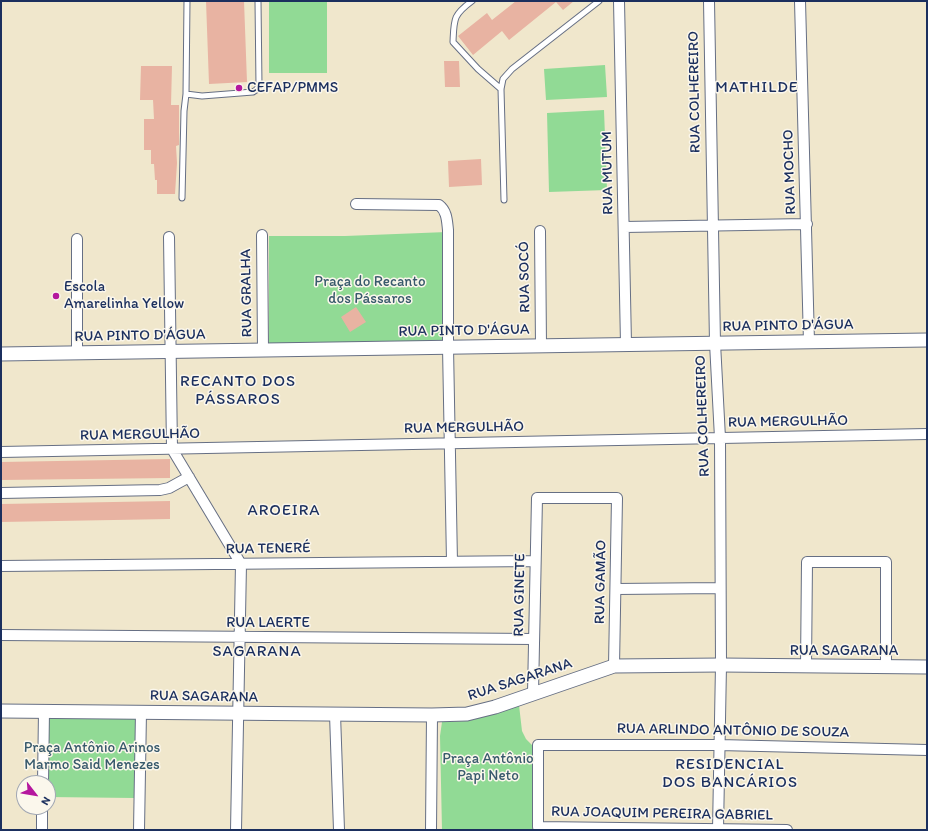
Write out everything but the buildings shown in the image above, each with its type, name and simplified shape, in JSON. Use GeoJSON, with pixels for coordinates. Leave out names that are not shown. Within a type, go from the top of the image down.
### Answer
{"type":"FeatureCollection","features":[{"type":"Feature","properties":{"kind":"street","name":"RUA MUTUM"},"geometry":{"type":"LineString","coordinates":[[619,1],[626,344]]}},
{"type":"Feature","properties":{"kind":"street","name":"RUA COLHEREIRO"},"geometry":{"type":"LineString","coordinates":[[709,1],[715,343],[720,438],[721,665],[718,829]]}},
{"type":"Feature","properties":{"kind":"street","name":"RUA MOCHO"},"geometry":{"type":"LineString","coordinates":[[800,1],[809,342]]}},
{"type":"Feature","properties":{"kind":"street"},"geometry":{"type":"LineString","coordinates":[[356,204],[439,206],[444,208],[446,214],[448,230],[448,347],[452,562]]}},
{"type":"Feature","properties":{"kind":"street"},"geometry":{"type":"LineString","coordinates":[[624,227],[807,224]]}},
{"type":"Feature","properties":{"kind":"street","name":"RUA SOCÓ"},"geometry":{"type":"LineString","coordinates":[[540,231],[542,346]]}},
{"type":"Feature","properties":{"kind":"street","name":"RUA GRALHA"},"geometry":{"type":"LineString","coordinates":[[262,235],[263,350]]}},
{"type":"Feature","properties":{"kind":"street"},"geometry":{"type":"LineString","coordinates":[[169,237],[172,449],[241,564],[236,830]]}},
{"type":"Feature","properties":{"kind":"street"},"geometry":{"type":"LineString","coordinates":[[77,239],[77,353]]}},
{"type":"Feature","properties":{"kind":"street","name":"RUA PINTO D'ÁGUA"},"geometry":{"type":"LineString","coordinates":[[1,354],[927,340]]}},
{"type":"Feature","properties":{"kind":"street","name":"RUA MERGULHÃO"},"geometry":{"type":"LineString","coordinates":[[1,452],[927,434]]}},
{"type":"Feature","properties":{"kind":"street"},"geometry":{"type":"LineString","coordinates":[[1,493],[160,490],[169,488],[188,476]]}},
{"type":"Feature","properties":{"kind":"street","name":"RUA GINETE"},"geometry":{"type":"LineString","coordinates":[[533,693],[537,498],[617,498]]}},
{"type":"Feature","properties":{"kind":"street","name":"RUA GAMÃO"},"geometry":{"type":"LineString","coordinates":[[614,666],[617,498]]}},
{"type":"Feature","properties":{"kind":"street","name":"RUA TENERÉ"},"geometry":{"type":"LineString","coordinates":[[1,566],[535,561]]}},
{"type":"Feature","properties":{"kind":"street"},"geometry":{"type":"LineString","coordinates":[[806,667],[807,562],[886,562],[886,667]]}},
{"type":"Feature","properties":{"kind":"street"},"geometry":{"type":"LineString","coordinates":[[616,589],[720,588]]}},
{"type":"Feature","properties":{"kind":"street","name":"RUA LAERTE"},"geometry":{"type":"LineString","coordinates":[[1,635],[239,638],[534,639]]}},
{"type":"Feature","properties":{"kind":"street","name":"RUA SAGARANA"},"geometry":{"type":"LineString","coordinates":[[1,711],[432,715],[467,714],[495,707],[614,666],[721,665],[927,667]]}},
{"type":"Feature","properties":{"kind":"street"},"geometry":{"type":"LineString","coordinates":[[43,775],[44,711]]}},
{"type":"Feature","properties":{"kind":"street"},"geometry":{"type":"LineString","coordinates":[[139,830],[141,712]]}},
{"type":"Feature","properties":{"kind":"street"},"geometry":{"type":"LineString","coordinates":[[336,714],[339,830]]}},
{"type":"Feature","properties":{"kind":"street"},"geometry":{"type":"LineString","coordinates":[[432,715],[432,830]]}},
{"type":"Feature","properties":{"kind":"street","name":"RUA ARLINDO ANTÔNIO DE SOUZA"},"geometry":{"type":"LineString","coordinates":[[538,827],[538,745],[719,745],[927,750]]}},
{"type":"Feature","properties":{"kind":"street"},"geometry":{"type":"LineString","coordinates":[[42,815],[42,830]]}},
{"type":"Feature","properties":{"kind":"street","name":"RUA JOAQUIM PEREIRA GABRIEL"},"geometry":{"type":"LineString","coordinates":[[538,827],[786,830]]}},
{"type":"Feature","properties":{"kind":"lane"},"geometry":{"type":"LineString","coordinates":[[182,198],[184,111],[186,94],[187,1]]}},
{"type":"Feature","properties":{"kind":"lane"},"geometry":{"type":"LineString","coordinates":[[186,94],[202,96],[253,92],[258,88],[258,1]]}},
{"type":"Feature","properties":{"kind":"lane"},"geometry":{"type":"LineString","coordinates":[[472,1],[461,9],[456,15],[453,42],[478,69],[501,89]]}},
{"type":"Feature","properties":{"kind":"lane"},"geometry":{"type":"LineString","coordinates":[[504,200],[501,89],[503,79],[506,74],[599,1]]}},
{"type":"Feature","properties":{"kind":"green space"},"geometry":{"type":"Polygon","coordinates":[[[269,1],[327,1],[327,73],[269,73],[269,1]]]}},
{"type":"Feature","properties":{"kind":"green space"},"geometry":{"type":"Polygon","coordinates":[[[605,65],[607,97],[546,100],[544,69],[605,65]]]}},
{"type":"Feature","properties":{"kind":"green space"},"geometry":{"type":"Polygon","coordinates":[[[604,110],[607,190],[549,192],[547,113],[604,110]]]}},
{"type":"Feature","properties":{"kind":"green space","name":"Praça do Recanto dos Pássaros"},"geometry":{"type":"Polygon","coordinates":[[[447,232],[446,346],[269,345],[269,236],[345,236],[447,232]]]}},
{"type":"Feature","properties":{"kind":"green space","name":"Praça Antônio Papi Neto"},"geometry":{"type":"Polygon","coordinates":[[[519,705],[522,731],[526,739],[536,749],[535,827],[533,830],[442,830],[440,736],[442,722],[468,721],[519,705]]]}},
{"type":"Feature","properties":{"kind":"green space","name":"Praça Antônio Arinos Marmo Said Menezes"},"geometry":{"type":"Polygon","coordinates":[[[49,715],[136,716],[134,798],[56,797],[56,775],[48,775],[49,715]]]}},
{"type":"Feature","properties":{"kind":"place","name":"CEFAP/PMMS"},"geometry":{"type":"Point","coordinates":[239,88]}},
{"type":"Feature","properties":{"kind":"place","name":"Escola Amarelinha Yellow"},"geometry":{"type":"Point","coordinates":[56,296]}},
{"type":"Feature","properties":{"kind":"district","name":"MATHILDE"},"geometry":{"type":"Point","coordinates":[757,88]}},
{"type":"Feature","properties":{"kind":"district","name":"RECANTO DOS PÁSSAROS"},"geometry":{"type":"Point","coordinates":[238,391]}},
{"type":"Feature","properties":{"kind":"district","name":"AROEIRA"},"geometry":{"type":"Point","coordinates":[284,511]}},
{"type":"Feature","properties":{"kind":"district","name":"SAGARANA"},"geometry":{"type":"Point","coordinates":[257,652]}},
{"type":"Feature","properties":{"kind":"district","name":"RESIDENCIAL DOS BANCÁRIOS"},"geometry":{"type":"Point","coordinates":[730,774]}}]}
